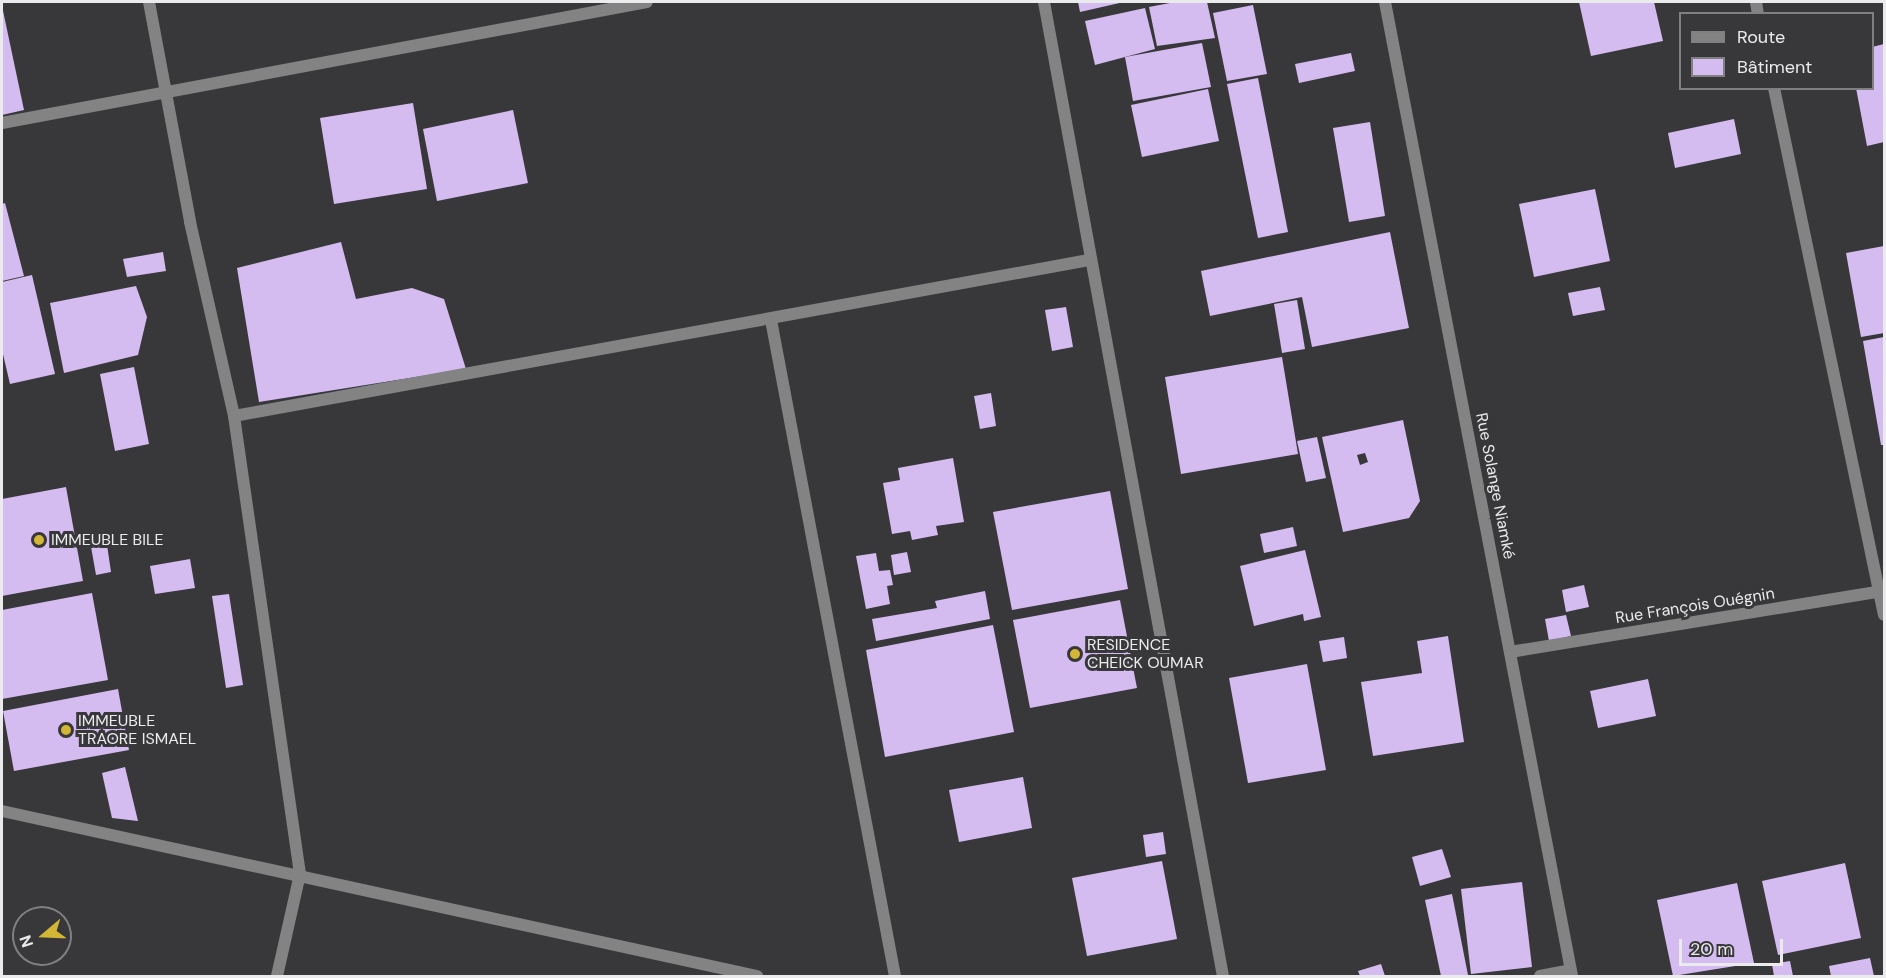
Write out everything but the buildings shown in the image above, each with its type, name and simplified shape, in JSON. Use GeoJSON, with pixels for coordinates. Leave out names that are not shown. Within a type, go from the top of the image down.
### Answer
{"type":"FeatureCollection","features":[{"type":"Feature","properties":{"kind":"street"},"geometry":{"type":"LineString","coordinates":[[149,2],[190,222],[234,416],[300,874],[277,976]]}},
{"type":"Feature","properties":{"kind":"street"},"geometry":{"type":"LineString","coordinates":[[2,123],[167,90],[647,2]]}},
{"type":"Feature","properties":{"kind":"street"},"geometry":{"type":"LineString","coordinates":[[1044,2],[1089,260],[1223,976]]}},
{"type":"Feature","properties":{"kind":"street","name":"Rue Solange Niamké"},"geometry":{"type":"LineString","coordinates":[[1385,2],[1571,973]]}},
{"type":"Feature","properties":{"kind":"street"},"geometry":{"type":"LineString","coordinates":[[1774,90],[1882,592],[1884,615]]}},
{"type":"Feature","properties":{"kind":"street"},"geometry":{"type":"LineString","coordinates":[[234,416],[771,320],[1089,260]]}},
{"type":"Feature","properties":{"kind":"street"},"geometry":{"type":"LineString","coordinates":[[771,320],[895,976]]}},
{"type":"Feature","properties":{"kind":"street","name":"Rue François Ouégnin"},"geometry":{"type":"LineString","coordinates":[[1510,652],[1882,592]]}},
{"type":"Feature","properties":{"kind":"street"},"geometry":{"type":"LineString","coordinates":[[2,811],[300,874],[757,976]]}},
{"type":"Feature","properties":{"kind":"street"},"geometry":{"type":"LineString","coordinates":[[1540,976],[1571,973]]}},
{"type":"Feature","properties":{"kind":"place","name":"IMMEUBLE BILE"},"geometry":{"type":"Point","coordinates":[39,540]}},
{"type":"Feature","properties":{"kind":"place","name":"RESIDENCE CHEICK OUMAR"},"geometry":{"type":"Point","coordinates":[1075,654]}},
{"type":"Feature","properties":{"kind":"place","name":"IMMEUBLE TRAORE ISMAEL"},"geometry":{"type":"Point","coordinates":[66,730]}}]}
